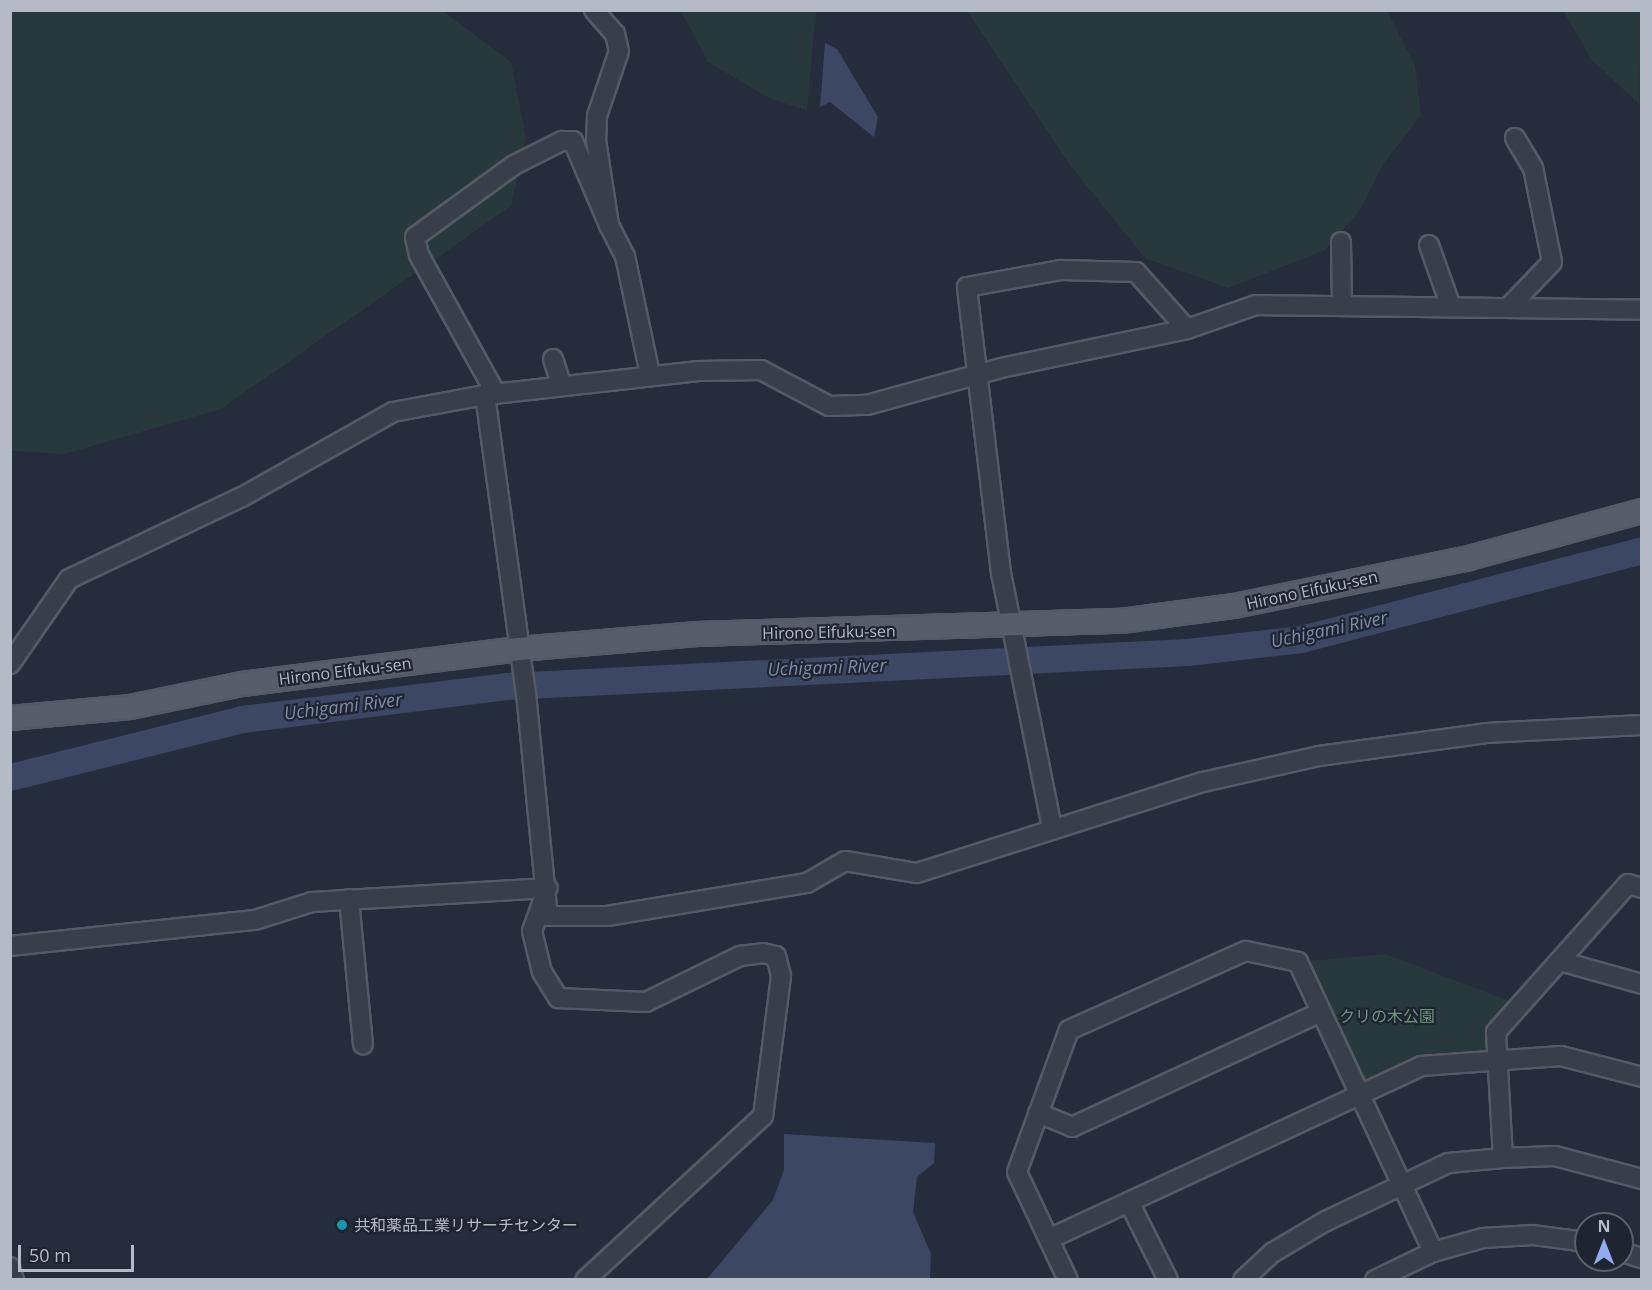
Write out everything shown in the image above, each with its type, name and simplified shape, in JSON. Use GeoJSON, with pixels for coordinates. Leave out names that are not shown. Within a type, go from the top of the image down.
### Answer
{"type":"FeatureCollection","features":[{"type":"Feature","properties":{"kind":"main road","name":"Hirono Eifuku-sen"},"geometry":{"type":"LineString","coordinates":[[10,718],[130,707],[242,684],[697,634],[1013,628],[1234,606],[1468,558],[1641,511]]}},
{"type":"Feature","properties":{"kind":"street"},"geometry":{"type":"LineString","coordinates":[[594,10],[615,34],[619,51],[597,116],[609,225]]}},
{"type":"Feature","properties":{"kind":"street"},"geometry":{"type":"LineString","coordinates":[[1509,307],[1552,262],[1533,168],[1515,138]]}},
{"type":"Feature","properties":{"kind":"street"},"geometry":{"type":"LineString","coordinates":[[650,375],[625,256],[609,225],[573,141],[562,141],[514,165],[415,237],[419,255],[491,394],[548,888],[548,916],[607,916],[807,883],[845,861],[917,873],[1052,828],[1203,782],[1319,756],[1486,733],[1641,725]]}},
{"type":"Feature","properties":{"kind":"street"},"geometry":{"type":"LineString","coordinates":[[1341,242],[1342,305]]}},
{"type":"Feature","properties":{"kind":"street"},"geometry":{"type":"LineString","coordinates":[[1429,244],[1451,307]]}},
{"type":"Feature","properties":{"kind":"street"},"geometry":{"type":"LineString","coordinates":[[1052,828],[1018,672],[1013,628],[1001,573],[967,287],[1061,270],[1136,272],[1186,329]]}},
{"type":"Feature","properties":{"kind":"street"},"geometry":{"type":"LineString","coordinates":[[10,664],[69,579],[242,496],[393,411],[491,394],[650,375],[761,370],[829,406],[867,405],[979,375],[1186,329],[1256,305],[1641,310]]}},
{"type":"Feature","properties":{"kind":"street"},"geometry":{"type":"LineString","coordinates":[[553,359],[562,386]]}},
{"type":"Feature","properties":{"kind":"street"},"geometry":{"type":"LineString","coordinates":[[1503,1158],[1496,1032],[1628,885],[1641,888]]}},
{"type":"Feature","properties":{"kind":"street"},"geometry":{"type":"LineString","coordinates":[[10,946],[255,920],[312,902],[548,888]]}},
{"type":"Feature","properties":{"kind":"street"},"geometry":{"type":"LineString","coordinates":[[548,888],[532,932],[542,972],[558,998],[646,1002],[740,956],[762,953],[776,956],[781,976],[763,1116],[585,1280]]}},
{"type":"Feature","properties":{"kind":"street"},"geometry":{"type":"LineString","coordinates":[[349,899],[363,1044]]}},
{"type":"Feature","properties":{"kind":"street"},"geometry":{"type":"LineString","coordinates":[[1068,1280],[1017,1172],[1069,1030],[1246,951],[1298,962],[1433,1252]]}},
{"type":"Feature","properties":{"kind":"street"},"geometry":{"type":"LineString","coordinates":[[1560,961],[1641,984]]}},
{"type":"Feature","properties":{"kind":"street"},"geometry":{"type":"LineString","coordinates":[[1038,1113],[1072,1127],[1321,1012]]}},
{"type":"Feature","properties":{"kind":"street"},"geometry":{"type":"LineString","coordinates":[[1049,1239],[1421,1066],[1561,1056],[1641,1077]]}},
{"type":"Feature","properties":{"kind":"street"},"geometry":{"type":"LineString","coordinates":[[1243,1280],[1272,1252],[1448,1163],[1555,1156],[1641,1179]]}},
{"type":"Feature","properties":{"kind":"street"},"geometry":{"type":"LineString","coordinates":[[1129,1202],[1168,1280]]}},
{"type":"Feature","properties":{"kind":"street"},"geometry":{"type":"LineString","coordinates":[[1375,1280],[1433,1252],[1484,1238],[1523,1236],[1574,1241]]}},
{"type":"Feature","properties":{"kind":"street"},"geometry":{"type":"LineString","coordinates":[[10,1267],[14,1280]]}},
{"type":"Feature","properties":{"kind":"green space"},"geometry":{"type":"Polygon","coordinates":[[[10,11],[443,11],[511,62],[526,138],[511,206],[221,409],[64,454],[11,451],[10,11]]]}},
{"type":"Feature","properties":{"kind":"green space"},"geometry":{"type":"Polygon","coordinates":[[[681,11],[816,11],[807,110],[771,99],[708,62],[681,11]]]}},
{"type":"Feature","properties":{"kind":"green space"},"geometry":{"type":"Polygon","coordinates":[[[967,11],[1387,11],[1415,65],[1421,115],[1384,163],[1360,210],[1325,250],[1228,288],[1145,258],[1069,164],[967,11]]]}},
{"type":"Feature","properties":{"kind":"green space"},"geometry":{"type":"Polygon","coordinates":[[[1563,11],[1641,11],[1639,104],[1592,60],[1563,11]]]}},
{"type":"Feature","properties":{"kind":"green space","name":"クリの木公園"},"geometry":{"type":"Polygon","coordinates":[[[1385,954],[1520,1005],[1496,1032],[1498,1060],[1421,1066],[1359,1093],[1298,962],[1385,954]]]}},
{"type":"Feature","properties":{"kind":"water"},"geometry":{"type":"Polygon","coordinates":[[[825,43],[837,49],[878,117],[874,137],[830,102],[820,107],[825,43]]]}},
{"type":"Feature","properties":{"kind":"water"},"geometry":{"type":"Polygon","coordinates":[[[784,1134],[935,1143],[934,1163],[917,1177],[913,1212],[931,1254],[930,1279],[707,1279],[773,1200],[784,1170],[784,1134]]]}},
{"type":"Feature","properties":{"kind":"waterway","name":"Uchigami River"},"geometry":{"type":"LineString","coordinates":[[10,777],[242,719],[506,686],[1187,652],[1301,639],[1642,550]]}},
{"type":"Feature","properties":{"kind":"place","name":"共和薬品工業リサーチセンター"},"geometry":{"type":"Point","coordinates":[342,1225]}}]}
